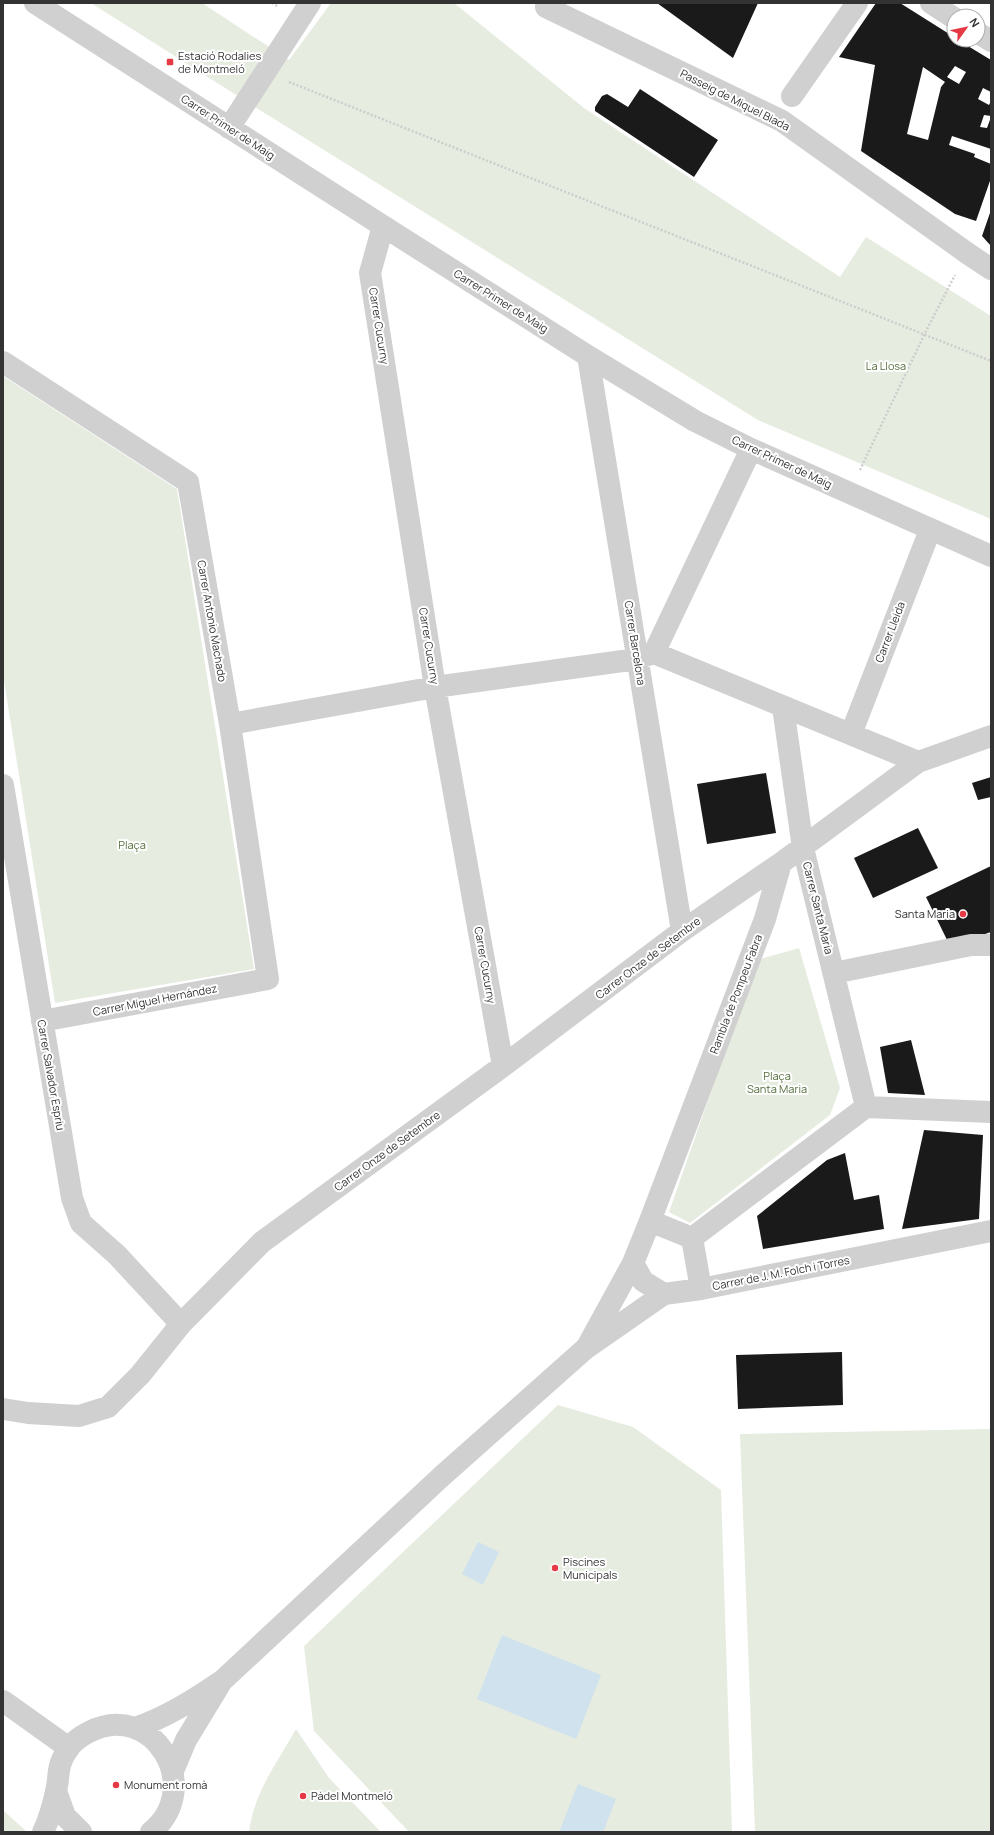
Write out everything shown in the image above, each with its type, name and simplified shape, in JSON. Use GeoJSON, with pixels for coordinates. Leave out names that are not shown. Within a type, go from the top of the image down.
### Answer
{"type":"FeatureCollection","features":[{"type":"Feature","properties":{"kind":"street","name":"Carrer Primer de Maig"},"geometry":{"type":"LineString","coordinates":[[34,3],[382,226],[588,356],[695,421],[930,530],[991,556]]}},
{"type":"Feature","properties":{"kind":"street"},"geometry":{"type":"LineString","coordinates":[[229,128],[310,3]]}},
{"type":"Feature","properties":{"kind":"street"},"geometry":{"type":"LineString","coordinates":[[792,96],[857,3]]}},
{"type":"Feature","properties":{"kind":"street"},"geometry":{"type":"LineString","coordinates":[[930,3],[946,13]]}},
{"type":"Feature","properties":{"kind":"street","name":"Passeig de Miquel Biada"},"geometry":{"type":"LineString","coordinates":[[547,5],[782,121],[991,269]]}},
{"type":"Feature","properties":{"kind":"street","name":"Carrer Cucurny"},"geometry":{"type":"LineString","coordinates":[[382,226],[370,273],[435,687],[503,1066]]}},
{"type":"Feature","properties":{"kind":"street","name":"Carrer Barcelona"},"geometry":{"type":"LineString","coordinates":[[588,356],[646,656],[682,931]]}},
{"type":"Feature","properties":{"kind":"street","name":"Carrer Antonio Machado"},"geometry":{"type":"LineString","coordinates":[[3,362],[188,482],[230,724],[268,979]]}},
{"type":"Feature","properties":{"kind":"street"},"geometry":{"type":"LineString","coordinates":[[646,656],[751,448]]}},
{"type":"Feature","properties":{"kind":"street","name":"Carrer Lleida"},"geometry":{"type":"LineString","coordinates":[[851,734],[930,530]]}},
{"type":"Feature","properties":{"kind":"street"},"geometry":{"type":"LineString","coordinates":[[230,724],[435,687],[646,656],[783,707],[918,762]]}},
{"type":"Feature","properties":{"kind":"street","name":"Carrer Santa Maria"},"geometry":{"type":"LineString","coordinates":[[783,707],[802,848],[866,1107]]}},
{"type":"Feature","properties":{"kind":"street"},"geometry":{"type":"LineString","coordinates":[[781,863],[918,762],[991,736]]}},
{"type":"Feature","properties":{"kind":"street","name":"Carrer Salvador Espriu"},"geometry":{"type":"LineString","coordinates":[[3,785],[72,1198],[81,1223],[117,1255],[181,1324]]}},
{"type":"Feature","properties":{"kind":"street","name":"Carrer Onze de Setembre"},"geometry":{"type":"LineString","coordinates":[[3,1409],[28,1413],[80,1416],[108,1406],[140,1375],[181,1324],[262,1242],[503,1066],[682,931],[781,863]]}},
{"type":"Feature","properties":{"kind":"street","name":"Rambla de Pompeu Fabra"},"geometry":{"type":"LineString","coordinates":[[585,1349],[633,1263],[650,1221],[765,919],[781,863]]}},
{"type":"Feature","properties":{"kind":"street"},"geometry":{"type":"LineString","coordinates":[[834,973],[971,945],[991,945]]}},
{"type":"Feature","properties":{"kind":"street","name":"Carrer Miguel Hernández"},"geometry":{"type":"LineString","coordinates":[[42,1021],[268,979]]}},
{"type":"Feature","properties":{"kind":"street"},"geometry":{"type":"LineString","coordinates":[[692,1238],[866,1107],[991,1112]]}},
{"type":"Feature","properties":{"kind":"street"},"geometry":{"type":"LineString","coordinates":[[650,1221],[692,1238]]}},
{"type":"Feature","properties":{"kind":"street","name":"Carrer de J. M. Folch i Torres"},"geometry":{"type":"LineString","coordinates":[[585,1349],[664,1294],[701,1290],[991,1231]]}},
{"type":"Feature","properties":{"kind":"street"},"geometry":{"type":"LineString","coordinates":[[692,1238],[701,1290]]}},
{"type":"Feature","properties":{"kind":"street"},"geometry":{"type":"LineString","coordinates":[[633,1263],[643,1281],[664,1294]]}},
{"type":"Feature","properties":{"kind":"street"},"geometry":{"type":"LineString","coordinates":[[135,1728],[155,1721],[223,1680],[442,1476],[585,1349]]}},
{"type":"Feature","properties":{"kind":"street"},"geometry":{"type":"LineString","coordinates":[[173,1771],[186,1740],[223,1680]]}},
{"type":"Feature","properties":{"kind":"street"},"geometry":{"type":"LineString","coordinates":[[3,1700],[69,1748]]}},
{"type":"Feature","properties":{"kind":"street"},"geometry":{"type":"LineString","coordinates":[[43,1832],[47,1824],[56,1791],[59,1766],[69,1748],[82,1735],[95,1728],[115,1725],[135,1728],[157,1742],[167,1756],[173,1771],[175,1781],[173,1799],[164,1818],[152,1832]]}},
{"type":"Feature","properties":{"kind":"street"},"geometry":{"type":"LineString","coordinates":[[56,1791],[65,1816],[81,1832]]}},
{"type":"Feature","properties":{"kind":"path"},"geometry":{"type":"LineString","coordinates":[[265,72],[925,333],[991,361]]}},
{"type":"Feature","properties":{"kind":"path"},"geometry":{"type":"LineString","coordinates":[[849,493],[925,333],[967,253]]}},
{"type":"Feature","properties":{"kind":"green space","name":"La Llosa"},"geometry":{"type":"Polygon","coordinates":[[[91,3],[202,3],[289,60],[331,3],[454,3],[584,108],[840,277],[866,237],[991,316],[991,519],[758,420],[263,112],[91,3]]]}},
{"type":"Feature","properties":{"kind":"green space","name":"Plaça"},"geometry":{"type":"Polygon","coordinates":[[[3,376],[177,489],[254,969],[55,1003],[3,674],[3,376]]]}},
{"type":"Feature","properties":{"kind":"green space","name":"Plaça Santa Maria"},"geometry":{"type":"Polygon","coordinates":[[[799,948],[840,1088],[830,1115],[690,1223],[669,1212],[757,960],[799,948]]]}},
{"type":"Feature","properties":{"kind":"green space","name":"Piscines Municipals"},"geometry":{"type":"Polygon","coordinates":[[[558,1405],[633,1427],[721,1490],[732,1832],[409,1832],[314,1731],[304,1646],[558,1405]]]}},
{"type":"Feature","properties":{"kind":"green space"},"geometry":{"type":"Polygon","coordinates":[[[991,1429],[991,1832],[755,1832],[740,1434],[991,1429]]]}},
{"type":"Feature","properties":{"kind":"green space","name":"Pàdel Montmeló"},"geometry":{"type":"Polygon","coordinates":[[[296,1729],[329,1778],[381,1832],[249,1832],[252,1817],[261,1791],[296,1729]]]}},
{"type":"Feature","properties":{"kind":"green space"},"geometry":{"type":"Polygon","coordinates":[[[3,1810],[27,1832],[3,1832],[3,1810]]]}},
{"type":"Feature","properties":{"kind":"water"},"geometry":{"type":"Polygon","coordinates":[[[478,1542],[499,1552],[483,1585],[462,1574],[478,1542]]]}},
{"type":"Feature","properties":{"kind":"water"},"geometry":{"type":"Polygon","coordinates":[[[502,1635],[601,1675],[576,1739],[477,1699],[502,1635]]]}},
{"type":"Feature","properties":{"kind":"water"},"geometry":{"type":"Polygon","coordinates":[[[578,1784],[616,1799],[603,1832],[559,1832],[578,1784]]]}},
{"type":"Feature","properties":{"kind":"building"},"geometry":{"type":"Polygon","coordinates":[[[657,3],[758,3],[733,58],[657,3]]]}},
{"type":"Feature","properties":{"kind":"building"},"geometry":{"type":"Polygon","coordinates":[[[876,3],[900,3],[946,32],[946,48],[971,48],[991,60],[991,92],[983,88],[978,99],[989,105],[991,101],[991,116],[984,115],[980,127],[987,128],[991,117],[991,149],[952,136],[949,145],[975,154],[974,157],[991,164],[991,178],[976,221],[955,214],[861,151],[875,65],[839,57],[876,3]],[[955,66],[947,77],[959,84],[966,72],[955,66]],[[923,67],[907,134],[928,140],[941,87],[945,82],[923,67]]]}},
{"type":"Feature","properties":{"kind":"building"},"geometry":{"type":"Polygon","coordinates":[[[640,89],[718,140],[694,177],[595,111],[595,107],[602,96],[607,94],[628,107],[640,89]]]}},
{"type":"Feature","properties":{"kind":"building"},"geometry":{"type":"Polygon","coordinates":[[[991,210],[991,246],[982,236],[991,210]]]}},
{"type":"Feature","properties":{"kind":"building"},"geometry":{"type":"Polygon","coordinates":[[[766,773],[776,833],[707,844],[697,784],[766,773]]]}},
{"type":"Feature","properties":{"kind":"building"},"geometry":{"type":"Polygon","coordinates":[[[991,777],[991,797],[978,800],[972,783],[991,777]]]}},
{"type":"Feature","properties":{"kind":"building"},"geometry":{"type":"Polygon","coordinates":[[[918,828],[938,868],[873,898],[854,858],[918,828]]]}},
{"type":"Feature","properties":{"kind":"building","name":"Santa Maria"},"geometry":{"type":"Polygon","coordinates":[[[991,866],[991,932],[950,946],[926,897],[991,866]]]}},
{"type":"Feature","properties":{"kind":"building"},"geometry":{"type":"Polygon","coordinates":[[[911,1040],[925,1095],[888,1093],[880,1047],[911,1040]]]}},
{"type":"Feature","properties":{"kind":"building"},"geometry":{"type":"Polygon","coordinates":[[[924,1130],[983,1135],[979,1219],[902,1229],[924,1130]]]}},
{"type":"Feature","properties":{"kind":"building"},"geometry":{"type":"Polygon","coordinates":[[[845,1153],[854,1200],[879,1195],[884,1229],[763,1249],[757,1216],[827,1160],[845,1153]]]}},
{"type":"Feature","properties":{"kind":"building"},"geometry":{"type":"Polygon","coordinates":[[[842,1352],[843,1405],[738,1409],[736,1355],[842,1352]]]}},
{"type":"Feature","properties":{"kind":"place","name":"Estació Rodalies de Montmeló"},"geometry":{"type":"Point","coordinates":[170,62]}},
{"type":"Feature","properties":{"kind":"place","name":"Santa Maria"},"geometry":{"type":"Point","coordinates":[963,914]}},
{"type":"Feature","properties":{"kind":"place","name":"Piscines Municipals"},"geometry":{"type":"Point","coordinates":[555,1568]}},
{"type":"Feature","properties":{"kind":"place","name":"Monument romà"},"geometry":{"type":"Point","coordinates":[116,1785]}},
{"type":"Feature","properties":{"kind":"place","name":"Pàdel Montmeló"},"geometry":{"type":"Point","coordinates":[303,1796]}}]}
